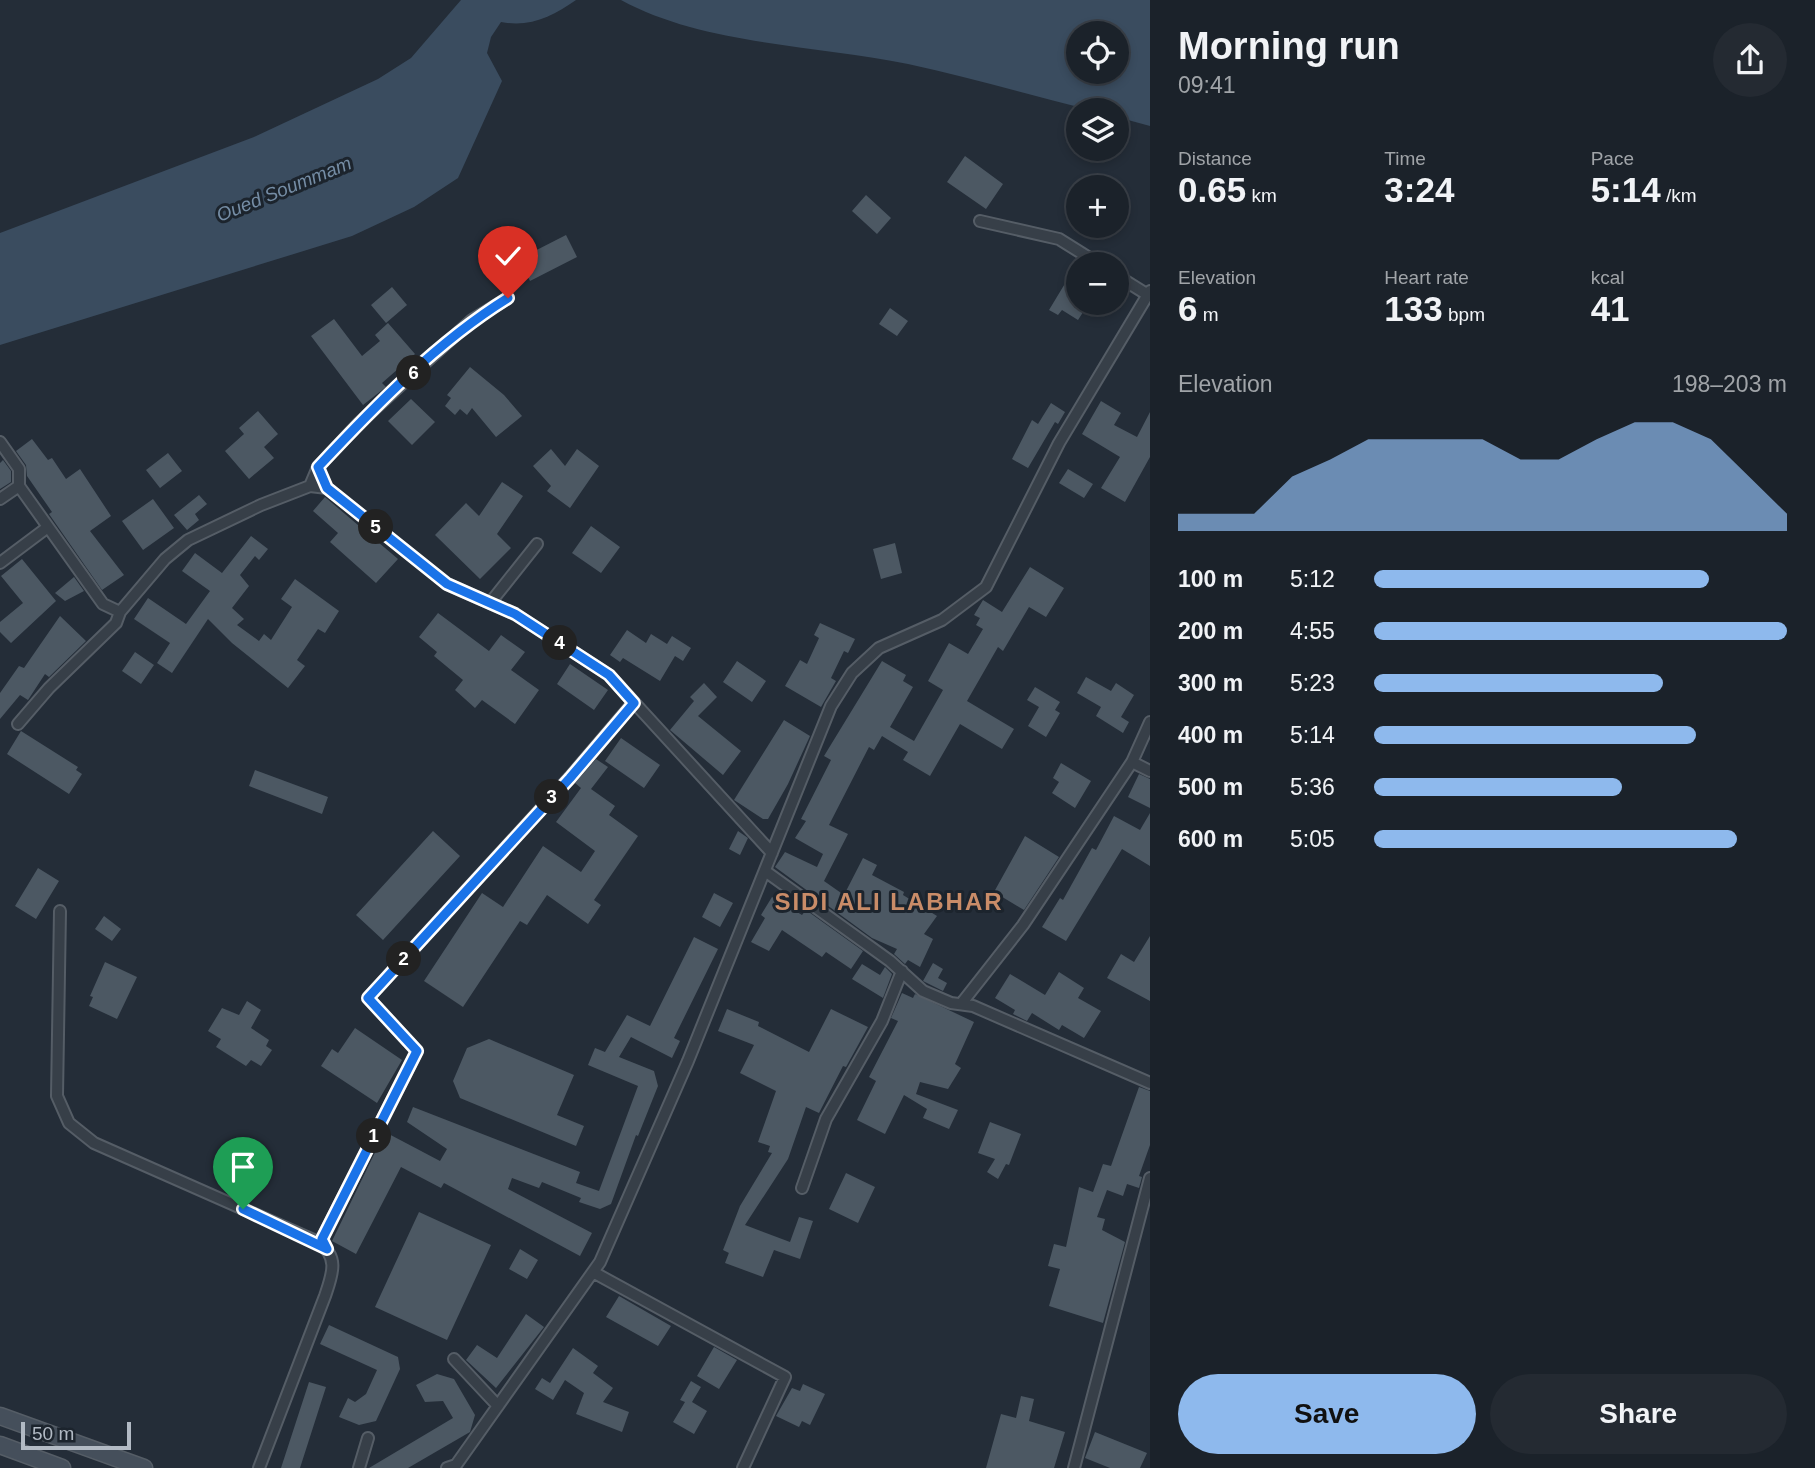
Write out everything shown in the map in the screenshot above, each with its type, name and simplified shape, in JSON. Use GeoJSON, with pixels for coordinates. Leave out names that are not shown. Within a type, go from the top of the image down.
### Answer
{"type":"FeatureCollection","features":[{"type":"Feature","properties":{"kind":"street"},"geometry":{"type":"LineString","coordinates":[[980,221],[1059,239],[1080,252]]}},
{"type":"Feature","properties":{"kind":"street"},"geometry":{"type":"LineString","coordinates":[[447,1468],[456,1465],[593,1272],[688,1061],[831,706],[852,673],[879,648],[942,620],[986,587],[1059,443],[1149,293],[1129,282]]}},
{"type":"Feature","properties":{"kind":"street"},"geometry":{"type":"LineString","coordinates":[[310,486],[318,467],[358,424],[472,320],[508,298]]}},
{"type":"Feature","properties":{"kind":"street"},"geometry":{"type":"LineString","coordinates":[[0,442],[19,469],[19,486],[103,604],[120,612]]}},
{"type":"Feature","properties":{"kind":"street"},"geometry":{"type":"LineString","coordinates":[[318,467],[327,488],[447,584],[515,614],[609,675],[772,853]]}},
{"type":"Feature","properties":{"kind":"street"},"geometry":{"type":"LineString","coordinates":[[0,499],[19,486]]}},
{"type":"Feature","properties":{"kind":"street"},"geometry":{"type":"LineString","coordinates":[[18,724],[50,688],[116,623],[120,612],[165,559],[188,540],[261,505],[310,486],[327,488]]}},
{"type":"Feature","properties":{"kind":"street"},"geometry":{"type":"LineString","coordinates":[[0,563],[48,527]]}},
{"type":"Feature","properties":{"kind":"street"},"geometry":{"type":"LineString","coordinates":[[489,603],[537,544]]}},
{"type":"Feature","properties":{"kind":"street"},"geometry":{"type":"LineString","coordinates":[[259,1468],[334,1269],[322,1239],[417,1051],[368,998],[570,778],[634,703]]}},
{"type":"Feature","properties":{"kind":"street"},"geometry":{"type":"LineString","coordinates":[[967,1002],[1023,925],[1132,762],[1150,722]]}},
{"type":"Feature","properties":{"kind":"street"},"geometry":{"type":"LineString","coordinates":[[1132,762],[1150,771]]}},
{"type":"Feature","properties":{"kind":"street"},"geometry":{"type":"LineString","coordinates":[[765,871],[902,971],[923,991],[967,1002],[1150,1083]]}},
{"type":"Feature","properties":{"kind":"street"},"geometry":{"type":"LineString","coordinates":[[60,911],[57,1096],[69,1123],[94,1143],[327,1249]]}},
{"type":"Feature","properties":{"kind":"street"},"geometry":{"type":"LineString","coordinates":[[802,1188],[826,1119],[882,1021],[902,971]]}},
{"type":"Feature","properties":{"kind":"street"},"geometry":{"type":"LineString","coordinates":[[1074,1468],[1150,1178]]}},
{"type":"Feature","properties":{"kind":"street"},"geometry":{"type":"LineString","coordinates":[[593,1272],[785,1377],[743,1468]]}},
{"type":"Feature","properties":{"kind":"street"},"geometry":{"type":"LineString","coordinates":[[454,1359],[498,1406]]}},
{"type":"Feature","properties":{"kind":"street"},"geometry":{"type":"LineString","coordinates":[[0,1416],[144,1468]]}},
{"type":"Feature","properties":{"kind":"street"},"geometry":{"type":"LineString","coordinates":[[359,1468],[368,1438]]}},
{"type":"Feature","properties":{"kind":"street"},"geometry":{"type":"LineString","coordinates":[[0,1445],[62,1468]]}},
{"type":"Feature","properties":{"kind":"water","name":"Oued Soummam"},"geometry":{"type":"Polygon","coordinates":[[[461,0],[576,0],[559,11],[531,22],[501,22],[491,37],[487,53],[502,81],[458,178],[414,207],[352,236],[0,345],[0,233],[254,137],[378,79],[411,58],[461,0]]]}},
{"type":"Feature","properties":{"kind":"water"},"geometry":{"type":"Polygon","coordinates":[[[621,0],[1150,0],[1150,126],[1129,120],[1129,98],[1066,98],[1066,104],[908,64],[761,42],[688,26],[653,15],[621,0]]]}},
{"type":"Feature","properties":{"kind":"building"},"geometry":{"type":"Polygon","coordinates":[[[965,156],[1003,184],[986,209],[947,182],[965,156]]]}},
{"type":"Feature","properties":{"kind":"building"},"geometry":{"type":"Polygon","coordinates":[[[866,195],[891,218],[877,234],[852,211],[866,195]]]}},
{"type":"Feature","properties":{"kind":"building"},"geometry":{"type":"Polygon","coordinates":[[[566,235],[577,257],[530,281],[519,259],[566,235]]]}},
{"type":"Feature","properties":{"kind":"building"},"geometry":{"type":"Polygon","coordinates":[[[1066,282],[1066,312],[1062,310],[1058,315],[1049,310],[1066,282]]]}},
{"type":"Feature","properties":{"kind":"building"},"geometry":{"type":"Polygon","coordinates":[[[392,287],[407,305],[386,323],[371,305],[392,287]]]}},
{"type":"Feature","properties":{"kind":"building"},"geometry":{"type":"Polygon","coordinates":[[[890,308],[908,321],[897,336],[879,324],[890,308]]]}},
{"type":"Feature","properties":{"kind":"building"},"geometry":{"type":"Polygon","coordinates":[[[334,319],[362,356],[380,341],[375,335],[388,323],[415,354],[382,383],[386,387],[363,405],[311,336],[334,319]]]}},
{"type":"Feature","properties":{"kind":"building"},"geometry":{"type":"Polygon","coordinates":[[[470,367],[504,395],[522,416],[496,437],[472,408],[467,415],[460,409],[455,415],[445,406],[451,398],[447,395],[470,367]]]}},
{"type":"Feature","properties":{"kind":"building"},"geometry":{"type":"Polygon","coordinates":[[[411,399],[435,422],[412,445],[388,421],[411,399]]]}},
{"type":"Feature","properties":{"kind":"building"},"geometry":{"type":"Polygon","coordinates":[[[1101,401],[1121,413],[1114,425],[1137,437],[1150,412],[1150,457],[1125,502],[1101,488],[1120,457],[1082,434],[1101,401]]]}},
{"type":"Feature","properties":{"kind":"building"},"geometry":{"type":"Polygon","coordinates":[[[1051,403],[1065,412],[1058,424],[1055,422],[1028,468],[1012,459],[1032,420],[1038,424],[1051,403]]]}},
{"type":"Feature","properties":{"kind":"building"},"geometry":{"type":"Polygon","coordinates":[[[258,411],[278,434],[264,447],[274,458],[249,479],[225,451],[244,434],[239,428],[258,411]]]}},
{"type":"Feature","properties":{"kind":"building"},"geometry":{"type":"Polygon","coordinates":[[[32,439],[48,460],[52,458],[66,479],[80,469],[111,516],[90,531],[124,575],[102,590],[49,514],[52,512],[27,476],[26,465],[16,451],[32,439]]]}},
{"type":"Feature","properties":{"kind":"building"},"geometry":{"type":"Polygon","coordinates":[[[551,449],[565,466],[577,449],[599,466],[570,508],[547,491],[551,486],[533,466],[551,449]]]}},
{"type":"Feature","properties":{"kind":"building"},"geometry":{"type":"Polygon","coordinates":[[[168,453],[182,471],[160,488],[146,470],[168,453]]]}},
{"type":"Feature","properties":{"kind":"building"},"geometry":{"type":"Polygon","coordinates":[[[3,460],[11,471],[11,482],[0,489],[0,463],[3,460]]]}},
{"type":"Feature","properties":{"kind":"building"},"geometry":{"type":"Polygon","coordinates":[[[1068,469],[1093,484],[1084,498],[1059,483],[1068,469]]]}},
{"type":"Feature","properties":{"kind":"building"},"geometry":{"type":"Polygon","coordinates":[[[502,482],[523,496],[497,534],[511,548],[480,579],[435,535],[466,503],[479,516],[502,482]]]}},
{"type":"Feature","properties":{"kind":"building"},"geometry":{"type":"Polygon","coordinates":[[[199,495],[207,504],[195,514],[199,520],[187,530],[174,515],[199,495]]]}},
{"type":"Feature","properties":{"kind":"building"},"geometry":{"type":"Polygon","coordinates":[[[325,497],[398,559],[376,583],[330,542],[338,533],[313,511],[325,497]]]}},
{"type":"Feature","properties":{"kind":"building"},"geometry":{"type":"Polygon","coordinates":[[[153,499],[174,528],[143,550],[122,521],[153,499]]]}},
{"type":"Feature","properties":{"kind":"building"},"geometry":{"type":"Polygon","coordinates":[[[591,526],[620,547],[601,573],[572,553],[591,526]]]}},
{"type":"Feature","properties":{"kind":"building"},"geometry":{"type":"Polygon","coordinates":[[[251,536],[268,549],[259,560],[255,556],[240,575],[249,586],[232,608],[244,619],[237,625],[259,641],[264,634],[271,640],[292,607],[281,599],[295,579],[339,611],[325,633],[318,629],[297,660],[305,666],[288,688],[232,643],[208,619],[172,673],[157,663],[170,643],[134,619],[148,598],[186,624],[210,591],[182,571],[195,553],[222,573],[251,536]]]}},
{"type":"Feature","properties":{"kind":"building"},"geometry":{"type":"Polygon","coordinates":[[[895,543],[902,573],[881,579],[873,549],[895,543]]]}},
{"type":"Feature","properties":{"kind":"building"},"geometry":{"type":"Polygon","coordinates":[[[22,559],[56,601],[11,643],[0,632],[0,622],[23,603],[1,576],[22,559]]]}},
{"type":"Feature","properties":{"kind":"building"},"geometry":{"type":"Polygon","coordinates":[[[1030,567],[1064,588],[1046,617],[1029,607],[1003,651],[998,647],[967,701],[1014,729],[1002,749],[960,724],[930,776],[903,760],[908,752],[882,736],[874,750],[869,747],[829,825],[848,834],[824,881],[844,895],[863,858],[877,865],[872,875],[904,892],[903,895],[937,916],[924,934],[933,939],[920,967],[908,960],[905,964],[894,954],[897,949],[872,938],[775,867],[785,852],[817,867],[823,854],[795,838],[806,821],[801,819],[831,760],[824,756],[882,661],[906,675],[903,681],[913,687],[890,727],[914,741],[943,690],[928,681],[949,643],[968,654],[983,629],[976,625],[980,618],[974,615],[983,600],[1002,612],[1030,567]]]}},
{"type":"Feature","properties":{"kind":"building"},"geometry":{"type":"Polygon","coordinates":[[[74,577],[84,591],[65,601],[55,593],[74,577]]]}},
{"type":"Feature","properties":{"kind":"building"},"geometry":{"type":"Polygon","coordinates":[[[438,613],[489,651],[501,635],[525,652],[511,670],[539,690],[515,724],[482,700],[475,708],[455,690],[463,680],[434,656],[437,652],[419,637],[438,613]]]}},
{"type":"Feature","properties":{"kind":"building"},"geometry":{"type":"Polygon","coordinates":[[[60,616],[86,641],[49,677],[45,674],[28,700],[20,695],[0,719],[0,693],[19,666],[24,668],[60,616]]]}},
{"type":"Feature","properties":{"kind":"building"},"geometry":{"type":"Polygon","coordinates":[[[820,623],[855,639],[848,653],[844,651],[831,678],[836,681],[821,707],[785,686],[800,660],[807,664],[819,638],[814,635],[820,623]]]}},
{"type":"Feature","properties":{"kind":"building"},"geometry":{"type":"Polygon","coordinates":[[[627,630],[646,643],[651,634],[667,644],[672,636],[691,648],[683,661],[675,656],[660,681],[623,658],[620,662],[610,655],[627,630]]]}},
{"type":"Feature","properties":{"kind":"building"},"geometry":{"type":"Polygon","coordinates":[[[135,652],[154,665],[141,684],[122,671],[135,652]]]}},
{"type":"Feature","properties":{"kind":"building"},"geometry":{"type":"Polygon","coordinates":[[[737,661],[766,681],[752,702],[723,682],[737,661]]]}},
{"type":"Feature","properties":{"kind":"building"},"geometry":{"type":"Polygon","coordinates":[[[570,664],[608,690],[594,710],[557,684],[570,664]]]}},
{"type":"Feature","properties":{"kind":"building"},"geometry":{"type":"Polygon","coordinates":[[[1086,677],[1111,691],[1116,683],[1134,695],[1121,717],[1129,722],[1123,733],[1096,716],[1101,707],[1077,693],[1086,677]]]}},
{"type":"Feature","properties":{"kind":"building"},"geometry":{"type":"Polygon","coordinates":[[[704,683],[717,697],[698,716],[741,751],[723,775],[670,730],[694,701],[690,697],[704,683]]]}},
{"type":"Feature","properties":{"kind":"building"},"geometry":{"type":"Polygon","coordinates":[[[1035,687],[1060,702],[1055,710],[1060,713],[1046,737],[1028,726],[1039,707],[1027,700],[1035,687]]]}},
{"type":"Feature","properties":{"kind":"building"},"geometry":{"type":"Polygon","coordinates":[[[784,720],[810,736],[788,784],[768,819],[763,819],[734,800],[784,720]]]}},
{"type":"Feature","properties":{"kind":"building"},"geometry":{"type":"Polygon","coordinates":[[[21,731],[78,767],[76,770],[82,774],[69,794],[7,754],[21,731]]]}},
{"type":"Feature","properties":{"kind":"building"},"geometry":{"type":"Polygon","coordinates":[[[621,738],[660,765],[644,788],[605,761],[621,738]]]}},
{"type":"Feature","properties":{"kind":"building"},"geometry":{"type":"Polygon","coordinates":[[[596,759],[608,767],[591,789],[615,806],[609,815],[638,836],[594,900],[601,905],[588,924],[547,895],[527,925],[520,921],[463,1007],[424,981],[482,893],[503,907],[543,846],[581,872],[595,851],[556,822],[581,788],[575,783],[596,759]]]}},
{"type":"Feature","properties":{"kind":"building"},"geometry":{"type":"Polygon","coordinates":[[[1061,763],[1091,781],[1075,808],[1052,793],[1059,782],[1053,778],[1061,763]]]}},
{"type":"Feature","properties":{"kind":"building"},"geometry":{"type":"Polygon","coordinates":[[[255,770],[328,797],[322,814],[249,786],[255,770]]]}},
{"type":"Feature","properties":{"kind":"building"},"geometry":{"type":"Polygon","coordinates":[[[1139,774],[1150,779],[1150,808],[1128,797],[1139,774]]]}},
{"type":"Feature","properties":{"kind":"building"},"geometry":{"type":"Polygon","coordinates":[[[1150,813],[1150,866],[1122,849],[1066,941],[1042,927],[1060,898],[1063,900],[1092,848],[1096,850],[1114,816],[1140,830],[1150,813]]]}},
{"type":"Feature","properties":{"kind":"building"},"geometry":{"type":"Polygon","coordinates":[[[433,831],[460,856],[383,940],[356,915],[433,831]]]}},
{"type":"Feature","properties":{"kind":"building"},"geometry":{"type":"Polygon","coordinates":[[[738,831],[748,838],[740,855],[729,849],[738,831]]]}},
{"type":"Feature","properties":{"kind":"building"},"geometry":{"type":"Polygon","coordinates":[[[1025,836],[1059,857],[1024,910],[994,892],[1025,836]]]}},
{"type":"Feature","properties":{"kind":"building"},"geometry":{"type":"Polygon","coordinates":[[[38,868],[59,881],[36,919],[15,906],[38,868]]]}},
{"type":"Feature","properties":{"kind":"building"},"geometry":{"type":"Polygon","coordinates":[[[714,893],[733,903],[720,927],[702,917],[714,893]]]}},
{"type":"Feature","properties":{"kind":"building"},"geometry":{"type":"Polygon","coordinates":[[[772,897],[802,915],[806,910],[863,951],[851,969],[826,952],[822,957],[782,930],[769,951],[751,942],[765,918],[761,915],[772,897]]]}},
{"type":"Feature","properties":{"kind":"building"},"geometry":{"type":"Polygon","coordinates":[[[104,916],[121,929],[112,941],[95,929],[104,916]]]}},
{"type":"Feature","properties":{"kind":"building"},"geometry":{"type":"Polygon","coordinates":[[[1150,936],[1150,1001],[1107,978],[1121,954],[1134,962],[1150,936]]]}},
{"type":"Feature","properties":{"kind":"building"},"geometry":{"type":"Polygon","coordinates":[[[694,937],[718,949],[674,1038],[680,1041],[672,1058],[631,1037],[619,1057],[654,1071],[658,1086],[638,1136],[636,1135],[611,1204],[600,1209],[579,1202],[581,1198],[542,1182],[539,1188],[512,1178],[508,1189],[592,1233],[580,1256],[444,1183],[441,1188],[401,1167],[356,1254],[332,1241],[385,1132],[440,1161],[447,1149],[407,1122],[413,1107],[580,1172],[576,1183],[599,1191],[638,1086],[588,1065],[595,1048],[605,1052],[627,1015],[650,1026],[694,937]]]}},
{"type":"Feature","properties":{"kind":"building"},"geometry":{"type":"Polygon","coordinates":[[[105,962],[137,977],[117,1019],[89,1006],[93,997],[90,996],[105,962]]]}},
{"type":"Feature","properties":{"kind":"building"},"geometry":{"type":"Polygon","coordinates":[[[933,963],[943,969],[938,978],[947,983],[943,991],[923,981],[933,963]]]}},
{"type":"Feature","properties":{"kind":"building"},"geometry":{"type":"Polygon","coordinates":[[[862,964],[880,975],[885,967],[892,974],[883,998],[852,979],[862,964]]]}},
{"type":"Feature","properties":{"kind":"building"},"geometry":{"type":"Polygon","coordinates":[[[1059,972],[1084,988],[1078,998],[1101,1011],[1084,1038],[1062,1025],[1059,1030],[1032,1013],[1027,1021],[1013,1014],[1015,1010],[995,998],[1010,974],[1045,995],[1059,972]]]}},
{"type":"Feature","properties":{"kind":"building"},"geometry":{"type":"Polygon","coordinates":[[[902,993],[913,998],[915,994],[974,1022],[955,1064],[961,1068],[948,1089],[920,1082],[916,1094],[958,1110],[949,1129],[923,1118],[927,1109],[904,1095],[885,1134],[857,1120],[876,1081],[869,1077],[898,1021],[891,1018],[902,993]]]}},
{"type":"Feature","properties":{"kind":"building"},"geometry":{"type":"Polygon","coordinates":[[[247,1001],[261,1010],[251,1028],[269,1040],[266,1046],[272,1050],[261,1066],[251,1060],[246,1066],[216,1047],[221,1039],[208,1031],[222,1008],[239,1015],[247,1001]]]}},
{"type":"Feature","properties":{"kind":"building"},"geometry":{"type":"Polygon","coordinates":[[[727,1009],[759,1022],[758,1026],[809,1052],[831,1009],[868,1027],[846,1067],[843,1066],[819,1113],[806,1107],[788,1159],[745,1225],[790,1242],[799,1217],[813,1221],[800,1259],[774,1250],[763,1277],[725,1263],[729,1253],[723,1250],[740,1206],[772,1153],[768,1152],[770,1146],[758,1142],[776,1091],[740,1073],[754,1045],[718,1031],[727,1009]]]}},
{"type":"Feature","properties":{"kind":"building"},"geometry":{"type":"Polygon","coordinates":[[[355,1028],[402,1060],[377,1103],[321,1066],[332,1049],[338,1053],[355,1028]]]}},
{"type":"Feature","properties":{"kind":"building"},"geometry":{"type":"Polygon","coordinates":[[[489,1039],[574,1075],[557,1115],[584,1126],[576,1146],[460,1098],[453,1081],[467,1048],[489,1039]]]}},
{"type":"Feature","properties":{"kind":"building"},"geometry":{"type":"Polygon","coordinates":[[[1139,1087],[1150,1091],[1150,1145],[1139,1176],[1142,1177],[1139,1188],[1127,1184],[1123,1196],[1107,1190],[1097,1217],[1105,1219],[1102,1230],[1125,1242],[1103,1323],[1049,1306],[1060,1269],[1048,1266],[1054,1244],[1066,1247],[1079,1187],[1093,1192],[1103,1164],[1111,1166],[1139,1087]]]}},
{"type":"Feature","properties":{"kind":"building"},"geometry":{"type":"Polygon","coordinates":[[[990,1122],[1021,1134],[1009,1165],[1006,1164],[998,1179],[987,1172],[995,1159],[978,1153],[990,1122]]]}},
{"type":"Feature","properties":{"kind":"building"},"geometry":{"type":"Polygon","coordinates":[[[846,1173],[875,1187],[858,1223],[829,1209],[846,1173]]]}},
{"type":"Feature","properties":{"kind":"building"},"geometry":{"type":"Polygon","coordinates":[[[419,1212],[491,1245],[447,1340],[375,1307],[419,1212]]]}},
{"type":"Feature","properties":{"kind":"building"},"geometry":{"type":"Polygon","coordinates":[[[520,1249],[538,1260],[527,1279],[509,1269],[520,1249]]]}},
{"type":"Feature","properties":{"kind":"building"},"geometry":{"type":"Polygon","coordinates":[[[619,1296],[671,1326],[658,1346],[606,1317],[619,1296]]]}},
{"type":"Feature","properties":{"kind":"building"},"geometry":{"type":"Polygon","coordinates":[[[526,1314],[544,1327],[496,1388],[466,1360],[477,1345],[497,1358],[526,1314]]]}},
{"type":"Feature","properties":{"kind":"building"},"geometry":{"type":"Polygon","coordinates":[[[329,1325],[398,1357],[400,1369],[376,1421],[359,1425],[339,1417],[348,1398],[355,1402],[366,1394],[377,1370],[320,1344],[329,1325]]]}},
{"type":"Feature","properties":{"kind":"building"},"geometry":{"type":"Polygon","coordinates":[[[714,1347],[737,1360],[719,1389],[697,1376],[714,1347]]]}},
{"type":"Feature","properties":{"kind":"building"},"geometry":{"type":"Polygon","coordinates":[[[573,1348],[598,1366],[593,1373],[613,1388],[603,1402],[629,1412],[622,1432],[576,1414],[584,1393],[565,1380],[553,1400],[535,1389],[542,1378],[550,1383],[573,1348]]]}},
{"type":"Feature","properties":{"kind":"building"},"geometry":{"type":"Polygon","coordinates":[[[437,1374],[454,1379],[475,1415],[470,1432],[408,1468],[369,1468],[453,1418],[443,1401],[425,1402],[416,1385],[437,1374]]]}},
{"type":"Feature","properties":{"kind":"building"},"geometry":{"type":"Polygon","coordinates":[[[691,1381],[701,1387],[692,1402],[707,1411],[694,1434],[673,1422],[685,1402],[680,1400],[691,1381]]]}},
{"type":"Feature","properties":{"kind":"building"},"geometry":{"type":"Polygon","coordinates":[[[309,1382],[326,1387],[300,1468],[281,1468],[309,1382]]]}},
{"type":"Feature","properties":{"kind":"building"},"geometry":{"type":"Polygon","coordinates":[[[803,1384],[825,1394],[810,1425],[802,1421],[799,1427],[776,1416],[792,1388],[800,1391],[803,1384]]]}},
{"type":"Feature","properties":{"kind":"building"},"geometry":{"type":"Polygon","coordinates":[[[1021,1396],[1034,1399],[1029,1421],[1065,1432],[1054,1468],[986,1468],[1001,1414],[1016,1418],[1021,1396]]]}},
{"type":"Feature","properties":{"kind":"building"},"geometry":{"type":"Polygon","coordinates":[[[1095,1432],[1147,1453],[1140,1468],[1110,1468],[1085,1458],[1095,1432]]]}},
{"type":"Feature","properties":{"kind":"district","name":"SIDI ALI LABHAR"},"geometry":{"type":"Point","coordinates":[889,901]}},
{"type":"Feature","properties":{"kind":"route"},"geometry":{"type":"LineString","coordinates":[[243,1209],[318,1242],[327,1249],[322,1239],[417,1051],[368,998],[570,778],[634,703],[609,675],[515,614],[447,584],[327,488],[318,467],[358,424],[472,320],[508,298]]}}]}
